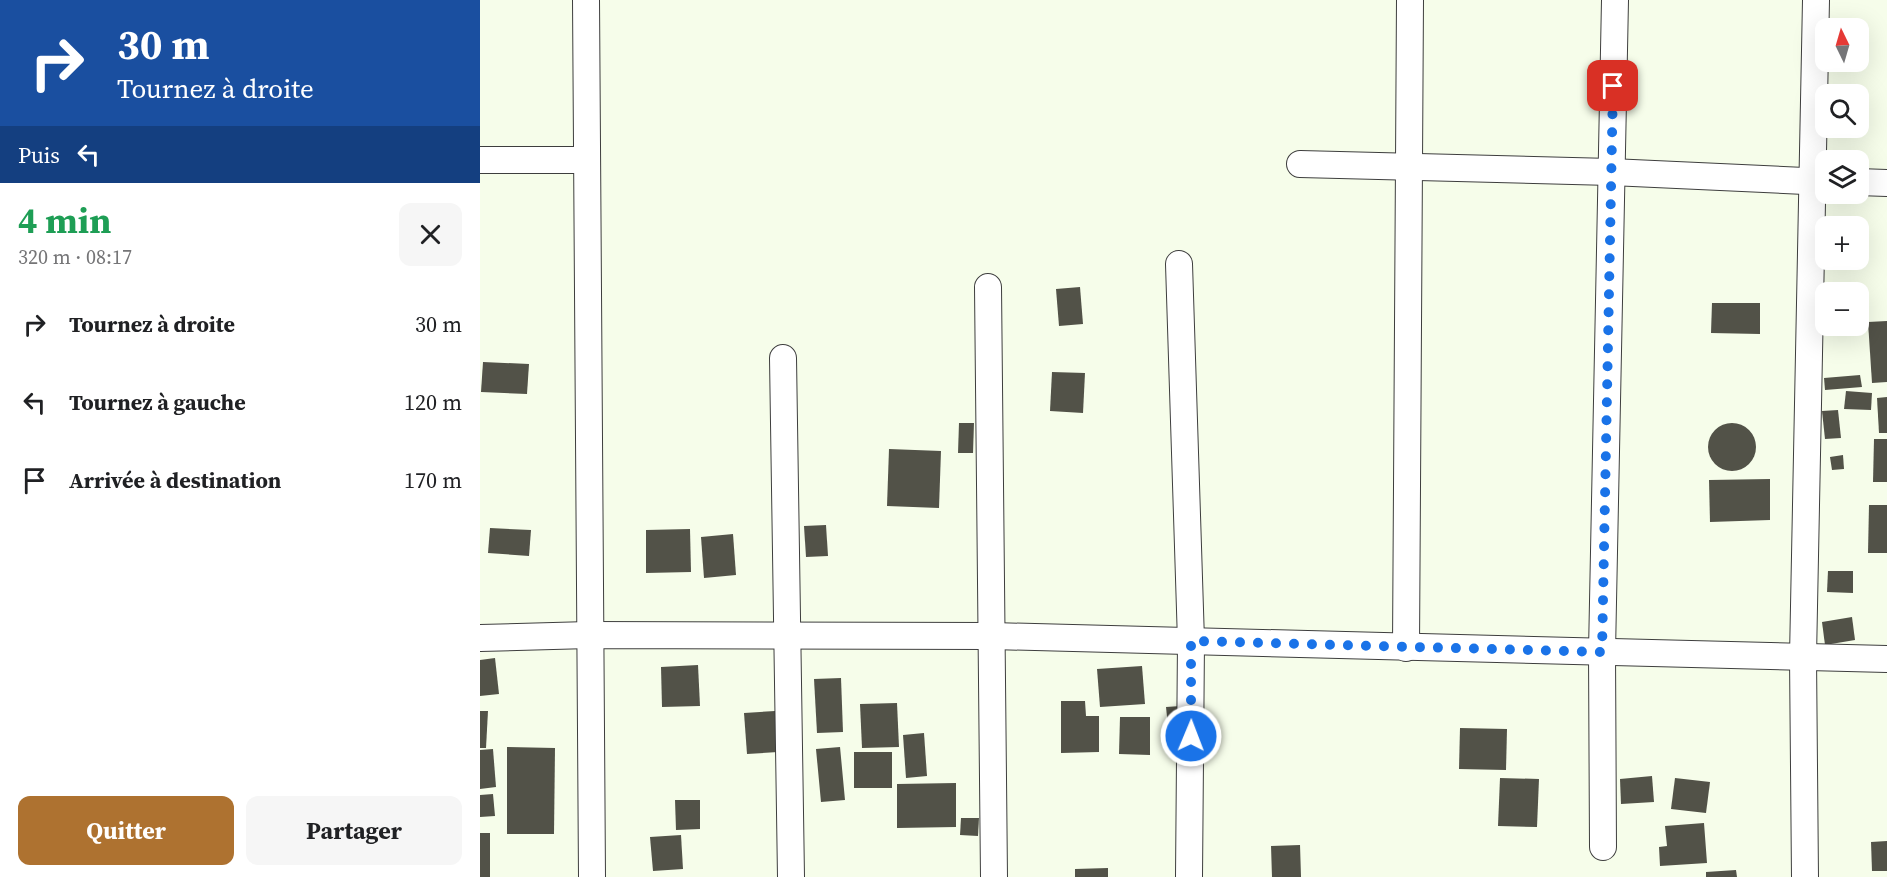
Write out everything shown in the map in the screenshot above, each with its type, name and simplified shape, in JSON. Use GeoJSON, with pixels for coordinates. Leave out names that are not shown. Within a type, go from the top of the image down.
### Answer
{"type":"FeatureCollection","features":[{"type":"Feature","properties":{"kind":"street"},"geometry":{"type":"LineString","coordinates":[[586,0],[592,877]]}},
{"type":"Feature","properties":{"kind":"street"},"geometry":{"type":"LineString","coordinates":[[1406,648],[1410,0]]}},
{"type":"Feature","properties":{"kind":"street"},"geometry":{"type":"LineString","coordinates":[[1603,847],[1602,652],[1615,0]]}},
{"type":"Feature","properties":{"kind":"street"},"geometry":{"type":"LineString","coordinates":[[1816,0],[1818,150]]}},
{"type":"Feature","properties":{"kind":"street"},"geometry":{"type":"LineString","coordinates":[[480,160],[587,160]]}},
{"type":"Feature","properties":{"kind":"street"},"geometry":{"type":"LineString","coordinates":[[1300,164],[1611,172],[1815,181]]}},
{"type":"Feature","properties":{"kind":"street"},"geometry":{"type":"LineString","coordinates":[[1869,182],[1887,183]]}},
{"type":"Feature","properties":{"kind":"street"},"geometry":{"type":"LineString","coordinates":[[1805,877],[1803,657],[1818,204]]}},
{"type":"Feature","properties":{"kind":"street"},"geometry":{"type":"LineString","coordinates":[[1179,264],[1191,641],[1189,877]]}},
{"type":"Feature","properties":{"kind":"street"},"geometry":{"type":"LineString","coordinates":[[988,287],[994,877]]}},
{"type":"Feature","properties":{"kind":"street"},"geometry":{"type":"LineString","coordinates":[[783,358],[791,877]]}},
{"type":"Feature","properties":{"kind":"street"},"geometry":{"type":"LineString","coordinates":[[480,638],[589,635],[993,636],[1887,659]]}},
{"type":"Feature","properties":{"kind":"building"},"geometry":{"type":"Polygon","coordinates":[[[1080,287],[1083,324],[1059,326],[1056,289],[1080,287]]]}},
{"type":"Feature","properties":{"kind":"building"},"geometry":{"type":"Polygon","coordinates":[[[1712,303],[1760,303],[1760,334],[1711,333],[1712,303]]]}},
{"type":"Feature","properties":{"kind":"building"},"geometry":{"type":"Polygon","coordinates":[[[1887,321],[1887,382],[1872,383],[1869,322],[1887,321]]]}},
{"type":"Feature","properties":{"kind":"building"},"geometry":{"type":"Polygon","coordinates":[[[483,362],[529,364],[527,394],[481,392],[483,362]]]}},
{"type":"Feature","properties":{"kind":"building"},"geometry":{"type":"Polygon","coordinates":[[[1052,372],[1085,373],[1083,413],[1050,411],[1052,372]]]}},
{"type":"Feature","properties":{"kind":"building"},"geometry":{"type":"Polygon","coordinates":[[[1860,375],[1862,387],[1825,390],[1824,378],[1860,375]]]}},
{"type":"Feature","properties":{"kind":"building"},"geometry":{"type":"Polygon","coordinates":[[[1846,391],[1872,393],[1871,410],[1844,409],[1846,391]]]}},
{"type":"Feature","properties":{"kind":"building"},"geometry":{"type":"Polygon","coordinates":[[[1887,397],[1887,433],[1879,433],[1877,398],[1887,397]]]}},
{"type":"Feature","properties":{"kind":"building"},"geometry":{"type":"Polygon","coordinates":[[[1838,410],[1841,438],[1825,439],[1822,411],[1838,410]]]}},
{"type":"Feature","properties":{"kind":"building"},"geometry":{"type":"Polygon","coordinates":[[[959,423],[974,423],[973,453],[958,453],[959,423]]]}},
{"type":"Feature","properties":{"kind":"building"},"geometry":{"type":"Polygon","coordinates":[[[1727,423],[1737,423],[1749,430],[1756,442],[1756,452],[1749,464],[1737,471],[1727,471],[1712,460],[1708,452],[1708,442],[1719,427],[1727,423]]]}},
{"type":"Feature","properties":{"kind":"building"},"geometry":{"type":"Polygon","coordinates":[[[1874,439],[1887,439],[1887,482],[1873,482],[1874,439]]]}},
{"type":"Feature","properties":{"kind":"building"},"geometry":{"type":"Polygon","coordinates":[[[889,449],[941,451],[939,508],[887,506],[889,449]]]}},
{"type":"Feature","properties":{"kind":"building"},"geometry":{"type":"Polygon","coordinates":[[[1843,455],[1844,469],[1832,470],[1830,457],[1843,455]]]}},
{"type":"Feature","properties":{"kind":"building"},"geometry":{"type":"Polygon","coordinates":[[[1770,479],[1770,520],[1710,522],[1709,480],[1770,479]]]}},
{"type":"Feature","properties":{"kind":"building"},"geometry":{"type":"Polygon","coordinates":[[[1869,505],[1887,505],[1887,553],[1868,553],[1869,505]]]}},
{"type":"Feature","properties":{"kind":"building"},"geometry":{"type":"Polygon","coordinates":[[[826,525],[828,556],[806,557],[804,526],[826,525]]]}},
{"type":"Feature","properties":{"kind":"building"},"geometry":{"type":"Polygon","coordinates":[[[490,528],[531,530],[529,556],[488,553],[490,528]]]}},
{"type":"Feature","properties":{"kind":"building"},"geometry":{"type":"Polygon","coordinates":[[[690,529],[691,572],[646,573],[646,530],[690,529]]]}},
{"type":"Feature","properties":{"kind":"building"},"geometry":{"type":"Polygon","coordinates":[[[733,534],[736,575],[704,578],[701,537],[733,534]]]}},
{"type":"Feature","properties":{"kind":"building"},"geometry":{"type":"Polygon","coordinates":[[[1828,571],[1853,571],[1853,593],[1827,592],[1828,571]]]}},
{"type":"Feature","properties":{"kind":"building"},"geometry":{"type":"Polygon","coordinates":[[[1852,617],[1855,640],[1825,645],[1822,622],[1852,617]]]}},
{"type":"Feature","properties":{"kind":"building"},"geometry":{"type":"Polygon","coordinates":[[[495,658],[499,694],[480,696],[480,660],[495,658]]]}},
{"type":"Feature","properties":{"kind":"building"},"geometry":{"type":"Polygon","coordinates":[[[698,665],[700,706],[662,707],[661,667],[698,665]]]}},
{"type":"Feature","properties":{"kind":"building"},"geometry":{"type":"Polygon","coordinates":[[[1142,666],[1145,704],[1100,707],[1097,669],[1142,666]]]}},
{"type":"Feature","properties":{"kind":"building"},"geometry":{"type":"Polygon","coordinates":[[[841,678],[843,732],[817,733],[814,679],[841,678]]]}},
{"type":"Feature","properties":{"kind":"building"},"geometry":{"type":"Polygon","coordinates":[[[1061,701],[1085,701],[1086,716],[1099,716],[1099,752],[1061,753],[1061,701]]]}},
{"type":"Feature","properties":{"kind":"building"},"geometry":{"type":"Polygon","coordinates":[[[897,703],[899,747],[862,748],[860,704],[897,703]]]}},
{"type":"Feature","properties":{"kind":"building"},"geometry":{"type":"Polygon","coordinates":[[[1181,706],[1186,754],[1171,755],[1166,707],[1181,706]]]}},
{"type":"Feature","properties":{"kind":"building"},"geometry":{"type":"Polygon","coordinates":[[[480,711],[488,711],[486,748],[480,748],[480,711]]]}},
{"type":"Feature","properties":{"kind":"building"},"geometry":{"type":"Polygon","coordinates":[[[775,711],[778,752],[747,754],[744,713],[775,711]]]}},
{"type":"Feature","properties":{"kind":"building"},"geometry":{"type":"Polygon","coordinates":[[[1120,717],[1150,717],[1150,755],[1119,754],[1120,717]]]}},
{"type":"Feature","properties":{"kind":"building"},"geometry":{"type":"Polygon","coordinates":[[[1460,728],[1507,729],[1506,770],[1459,769],[1460,728]]]}},
{"type":"Feature","properties":{"kind":"building"},"geometry":{"type":"Polygon","coordinates":[[[924,733],[927,776],[906,778],[903,735],[924,733]]]}},
{"type":"Feature","properties":{"kind":"building"},"geometry":{"type":"Polygon","coordinates":[[[507,747],[555,748],[554,834],[507,834],[507,747]]]}},
{"type":"Feature","properties":{"kind":"building"},"geometry":{"type":"Polygon","coordinates":[[[840,747],[845,800],[821,802],[816,749],[840,747]]]}},
{"type":"Feature","properties":{"kind":"building"},"geometry":{"type":"Polygon","coordinates":[[[493,749],[496,787],[480,789],[480,750],[493,749]]]}},
{"type":"Feature","properties":{"kind":"building"},"geometry":{"type":"Polygon","coordinates":[[[854,752],[892,752],[892,788],[854,788],[854,752]]]}},
{"type":"Feature","properties":{"kind":"building"},"geometry":{"type":"Polygon","coordinates":[[[1652,776],[1654,802],[1621,804],[1620,779],[1652,776]]]}},
{"type":"Feature","properties":{"kind":"building"},"geometry":{"type":"Polygon","coordinates":[[[1500,778],[1539,779],[1537,827],[1498,826],[1500,778]]]}},
{"type":"Feature","properties":{"kind":"building"},"geometry":{"type":"Polygon","coordinates":[[[1675,778],[1710,782],[1706,813],[1671,809],[1675,778]]]}},
{"type":"Feature","properties":{"kind":"building"},"geometry":{"type":"Polygon","coordinates":[[[956,783],[956,827],[897,828],[897,784],[956,783]]]}},
{"type":"Feature","properties":{"kind":"building"},"geometry":{"type":"Polygon","coordinates":[[[493,794],[495,816],[480,817],[480,795],[493,794]]]}},
{"type":"Feature","properties":{"kind":"building"},"geometry":{"type":"Polygon","coordinates":[[[675,800],[700,800],[700,829],[676,830],[675,800]]]}},
{"type":"Feature","properties":{"kind":"building"},"geometry":{"type":"Polygon","coordinates":[[[961,818],[979,818],[978,836],[960,835],[961,818]]]}},
{"type":"Feature","properties":{"kind":"building"},"geometry":{"type":"Polygon","coordinates":[[[1704,823],[1707,863],[1660,866],[1659,847],[1667,846],[1665,826],[1704,823]]]}},
{"type":"Feature","properties":{"kind":"building"},"geometry":{"type":"Polygon","coordinates":[[[480,833],[490,833],[490,877],[480,877],[480,833]]]}},
{"type":"Feature","properties":{"kind":"building"},"geometry":{"type":"Polygon","coordinates":[[[681,835],[683,869],[653,871],[650,837],[681,835]]]}},
{"type":"Feature","properties":{"kind":"building"},"geometry":{"type":"Polygon","coordinates":[[[1887,841],[1887,871],[1872,871],[1871,842],[1887,841]]]}},
{"type":"Feature","properties":{"kind":"building"},"geometry":{"type":"Polygon","coordinates":[[[1300,845],[1301,877],[1272,877],[1271,846],[1300,845]]]}},
{"type":"Feature","properties":{"kind":"building"},"geometry":{"type":"Polygon","coordinates":[[[1108,868],[1108,877],[1075,877],[1075,869],[1108,868]]]}},
{"type":"Feature","properties":{"kind":"building"},"geometry":{"type":"Polygon","coordinates":[[[1736,870],[1737,877],[1706,877],[1706,872],[1736,870]]]}},
{"type":"Feature","properties":{"kind":"route"},"geometry":{"type":"LineString","coordinates":[[1191,736],[1191,641],[1602,652],[1613,86]]}}]}
